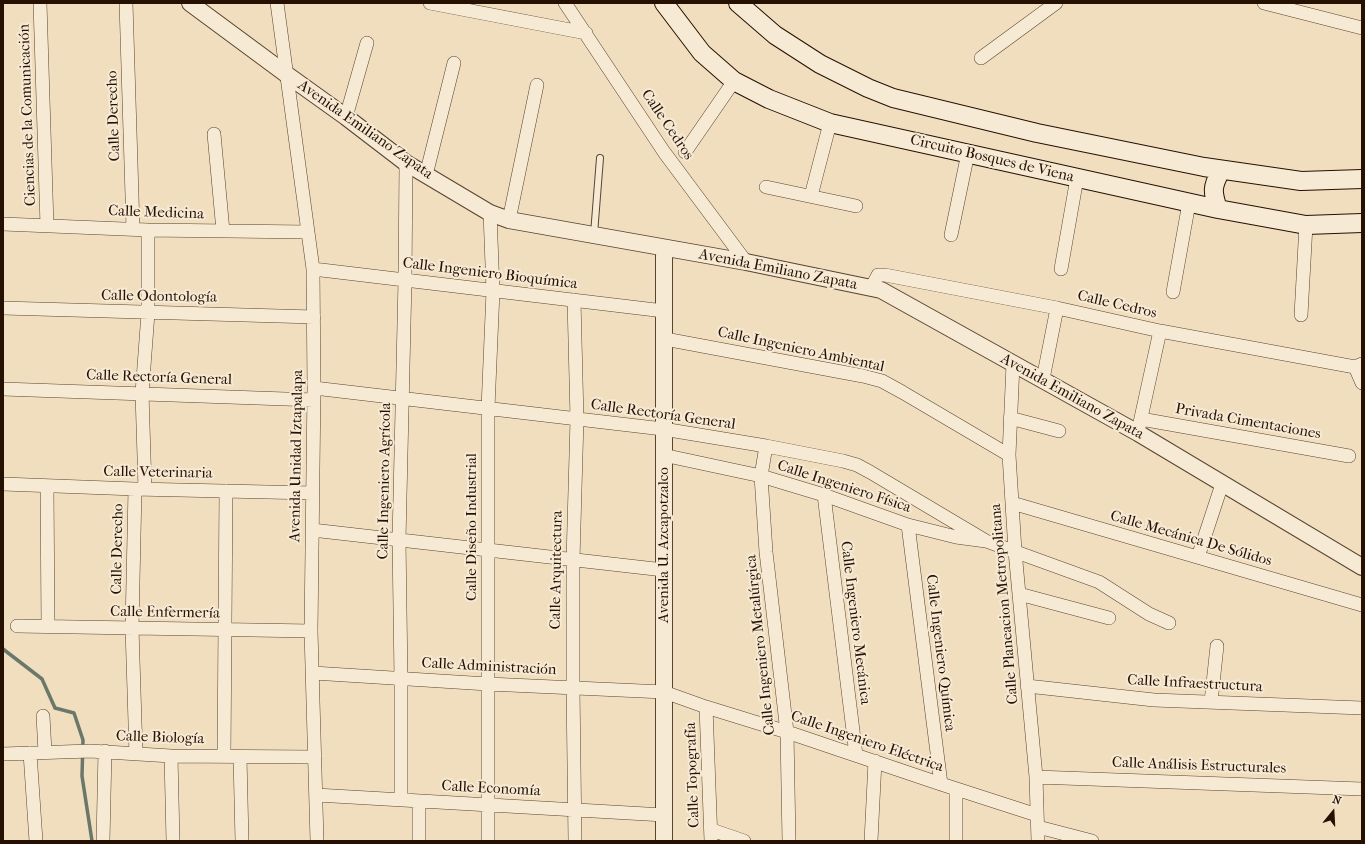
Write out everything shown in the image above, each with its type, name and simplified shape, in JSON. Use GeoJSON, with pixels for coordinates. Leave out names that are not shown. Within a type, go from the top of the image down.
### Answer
{"type":"FeatureCollection","features":[{"type":"Feature","properties":{"kind":"main road"},"geometry":{"type":"LineString","coordinates":[[738,3],[775,35],[820,64],[868,88],[893,98],[1037,133],[1213,168],[1301,180],[1362,179]]}},
{"type":"Feature","properties":{"kind":"main road","name":"Circuito Bosques de Viena"},"geometry":{"type":"LineString","coordinates":[[667,4],[702,53],[734,81],[769,99],[830,123],[1218,209],[1306,225],[1362,223]]}},
{"type":"Feature","properties":{"kind":"main road"},"geometry":{"type":"LineString","coordinates":[[1191,203],[1213,168]]}},
{"type":"Feature","properties":{"kind":"main road"},"geometry":{"type":"LineString","coordinates":[[1213,168],[1213,194],[1218,209]]}},
{"type":"Feature","properties":{"kind":"street","name":"Ciencias de la Comunicación"},"geometry":{"type":"LineString","coordinates":[[40,3],[47,226]]}},
{"type":"Feature","properties":{"kind":"street","name":"Calle Derecho"},"geometry":{"type":"LineString","coordinates":[[126,3],[134,228]]}},
{"type":"Feature","properties":{"kind":"street","name":"Avenida Emiliano Zapata"},"geometry":{"type":"LineString","coordinates":[[190,3],[346,117],[406,163],[490,213],[509,220],[746,262],[881,290],[1013,364],[1140,426],[1222,484],[1362,567]]}},
{"type":"Feature","properties":{"kind":"street","name":"Avenida Unidad Iztapalapa"},"geometry":{"type":"LineString","coordinates":[[277,3],[313,270],[314,394],[311,631],[317,841]]}},
{"type":"Feature","properties":{"kind":"street"},"geometry":{"type":"LineString","coordinates":[[430,3],[586,33]]}},
{"type":"Feature","properties":{"kind":"street","name":"Calle Cedros"},"geometry":{"type":"LineString","coordinates":[[565,3],[664,152],[746,262]]}},
{"type":"Feature","properties":{"kind":"street"},"geometry":{"type":"LineString","coordinates":[[981,58],[1056,3]]}},
{"type":"Feature","properties":{"kind":"street"},"geometry":{"type":"LineString","coordinates":[[1264,3],[1362,28]]}},
{"type":"Feature","properties":{"kind":"street"},"geometry":{"type":"LineString","coordinates":[[346,117],[367,43]]}},
{"type":"Feature","properties":{"kind":"street"},"geometry":{"type":"LineString","coordinates":[[426,175],[454,63]]}},
{"type":"Feature","properties":{"kind":"street"},"geometry":{"type":"LineString","coordinates":[[685,152],[734,81]]}},
{"type":"Feature","properties":{"kind":"street"},"geometry":{"type":"LineString","coordinates":[[509,220],[537,85]]}},
{"type":"Feature","properties":{"kind":"street"},"geometry":{"type":"LineString","coordinates":[[811,196],[830,123]]}},
{"type":"Feature","properties":{"kind":"street"},"geometry":{"type":"LineString","coordinates":[[214,134],[222,231]]}},
{"type":"Feature","properties":{"kind":"street"},"geometry":{"type":"LineString","coordinates":[[951,235],[968,153]]}},
{"type":"Feature","properties":{"kind":"street","name":"Calle Ingeniero Agrícola"},"geometry":{"type":"LineString","coordinates":[[401,800],[399,540],[406,163]]}},
{"type":"Feature","properties":{"kind":"street"},"geometry":{"type":"LineString","coordinates":[[1061,269],[1077,178]]}},
{"type":"Feature","properties":{"kind":"street"},"geometry":{"type":"LineString","coordinates":[[766,187],[856,206]]}},
{"type":"Feature","properties":{"kind":"street"},"geometry":{"type":"LineString","coordinates":[[1173,292],[1191,203]]}},
{"type":"Feature","properties":{"kind":"street","name":"Calle Diseño Industrial"},"geometry":{"type":"LineString","coordinates":[[488,841],[488,408],[493,291],[490,213]]}},
{"type":"Feature","properties":{"kind":"street","name":"Calle Medicina"},"geometry":{"type":"LineString","coordinates":[[3,224],[134,228],[148,230],[307,232]]}},
{"type":"Feature","properties":{"kind":"street"},"geometry":{"type":"LineString","coordinates":[[1301,315],[1306,225]]}},
{"type":"Feature","properties":{"kind":"street","name":"Calle Derecho"},"geometry":{"type":"LineString","coordinates":[[136,754],[132,628],[140,489],[142,393],[148,313],[148,230]]}},
{"type":"Feature","properties":{"kind":"street","name":"Avenida U. Azcapotzalco"},"geometry":{"type":"LineString","coordinates":[[664,248],[664,841]]}},
{"type":"Feature","properties":{"kind":"street","name":"Calle Ingeniero Bioquímica"},"geometry":{"type":"LineString","coordinates":[[313,270],[664,311]]}},
{"type":"Feature","properties":{"kind":"street","name":"Calle Cedros"},"geometry":{"type":"LineString","coordinates":[[871,288],[878,275],[885,275],[1057,308],[1160,331],[1359,366]]}},
{"type":"Feature","properties":{"kind":"street","name":"Calle Arquitectura"},"geometry":{"type":"LineString","coordinates":[[574,300],[577,419],[573,560],[572,688],[575,841]]}},
{"type":"Feature","properties":{"kind":"street","name":"Calle Odontología"},"geometry":{"type":"LineString","coordinates":[[3,308],[148,313],[314,316]]}},
{"type":"Feature","properties":{"kind":"street"},"geometry":{"type":"LineString","coordinates":[[1043,379],[1057,308]]}},
{"type":"Feature","properties":{"kind":"street"},"geometry":{"type":"LineString","coordinates":[[1140,426],[1160,331]]}},
{"type":"Feature","properties":{"kind":"street","name":"Calle Ingeniero Ambiental"},"geometry":{"type":"LineString","coordinates":[[665,338],[863,376],[882,381],[1009,455]]}},
{"type":"Feature","properties":{"kind":"street","name":"Calle Planeacion Metropolitana"},"geometry":{"type":"LineString","coordinates":[[1013,364],[1009,455],[1015,551],[1036,777],[1038,841]]}},
{"type":"Feature","properties":{"kind":"street"},"geometry":{"type":"LineString","coordinates":[[1359,366],[1362,383]]}},
{"type":"Feature","properties":{"kind":"street","name":"Calle Rectoría General"},"geometry":{"type":"LineString","coordinates":[[3,389],[142,393],[314,394],[402,398],[663,429],[766,446],[857,465],[986,541]]}},
{"type":"Feature","properties":{"kind":"street"},"geometry":{"type":"LineString","coordinates":[[1010,418],[1059,432]]}},
{"type":"Feature","properties":{"kind":"street","name":"Privada Cimentaciones"},"geometry":{"type":"LineString","coordinates":[[1140,426],[1349,456]]}},
{"type":"Feature","properties":{"kind":"street","name":"Calle Ingeniero Metalúrgica"},"geometry":{"type":"LineString","coordinates":[[766,446],[761,476],[766,552],[787,732],[789,841]]}},
{"type":"Feature","properties":{"kind":"street","name":"Calle Ingeniero Física"},"geometry":{"type":"LineString","coordinates":[[663,455],[761,476],[824,495],[908,525],[956,537],[986,541],[1098,582],[1148,614],[1169,623]]}},
{"type":"Feature","properties":{"kind":"street","name":"Calle Veterinaria"},"geometry":{"type":"LineString","coordinates":[[3,484],[312,493]]}},
{"type":"Feature","properties":{"kind":"street"},"geometry":{"type":"LineString","coordinates":[[1198,557],[1222,484]]}},
{"type":"Feature","properties":{"kind":"street"},"geometry":{"type":"LineString","coordinates":[[47,486],[48,626]]}},
{"type":"Feature","properties":{"kind":"street"},"geometry":{"type":"LineString","coordinates":[[224,756],[226,491]]}},
{"type":"Feature","properties":{"kind":"street","name":"Calle Ingeniero Mecánica"},"geometry":{"type":"LineString","coordinates":[[824,495],[856,755]]}},
{"type":"Feature","properties":{"kind":"street","name":"Calle Mecánica De Sólidos"},"geometry":{"type":"LineString","coordinates":[[1012,503],[1362,605]]}},
{"type":"Feature","properties":{"kind":"street","name":"Calle Ingeniero Química"},"geometry":{"type":"LineString","coordinates":[[908,525],[941,784]]}},
{"type":"Feature","properties":{"kind":"street"},"geometry":{"type":"LineString","coordinates":[[312,530],[664,570]]}},
{"type":"Feature","properties":{"kind":"street"},"geometry":{"type":"LineString","coordinates":[[1019,594],[1110,618]]}},
{"type":"Feature","properties":{"kind":"street","name":"Calle Enfermería"},"geometry":{"type":"LineString","coordinates":[[17,626],[311,631]]}},
{"type":"Feature","properties":{"kind":"street"},"geometry":{"type":"LineString","coordinates":[[1211,702],[1217,646]]}},
{"type":"Feature","properties":{"kind":"street","name":"Calle Administración"},"geometry":{"type":"LineString","coordinates":[[312,673],[488,684],[664,692]]}},
{"type":"Feature","properties":{"kind":"street","name":"Calle Infraestructura"},"geometry":{"type":"LineString","coordinates":[[1027,686],[1154,700],[1362,708]]}},
{"type":"Feature","properties":{"kind":"street","name":"Calle Ingeniero Eléctrica"},"geometry":{"type":"LineString","coordinates":[[664,692],[956,789],[1092,841]]}},
{"type":"Feature","properties":{"kind":"street","name":"Calle Topografía"},"geometry":{"type":"LineString","coordinates":[[706,707],[712,836]]}},
{"type":"Feature","properties":{"kind":"street"},"geometry":{"type":"LineString","coordinates":[[43,716],[45,752]]}},
{"type":"Feature","properties":{"kind":"street"},"geometry":{"type":"LineString","coordinates":[[103,841],[104,751]]}},
{"type":"Feature","properties":{"kind":"street","name":"Calle Biología"},"geometry":{"type":"LineString","coordinates":[[3,754],[104,751],[171,756],[315,757]]}},
{"type":"Feature","properties":{"kind":"street"},"geometry":{"type":"LineString","coordinates":[[30,753],[36,841]]}},
{"type":"Feature","properties":{"kind":"street"},"geometry":{"type":"LineString","coordinates":[[171,756],[173,841]]}},
{"type":"Feature","properties":{"kind":"street"},"geometry":{"type":"LineString","coordinates":[[240,757],[242,841]]}},
{"type":"Feature","properties":{"kind":"street"},"geometry":{"type":"LineString","coordinates":[[871,841],[875,761]]}},
{"type":"Feature","properties":{"kind":"street","name":"Calle Análisis Estructurales"},"geometry":{"type":"LineString","coordinates":[[1036,777],[1362,789]]}},
{"type":"Feature","properties":{"kind":"street"},"geometry":{"type":"LineString","coordinates":[[956,789],[956,841]]}},
{"type":"Feature","properties":{"kind":"street","name":"Calle Economía"},"geometry":{"type":"LineString","coordinates":[[316,794],[664,815]]}},
{"type":"Feature","properties":{"kind":"street"},"geometry":{"type":"LineString","coordinates":[[419,801],[419,841]]}},
{"type":"Feature","properties":{"kind":"street"},"geometry":{"type":"LineString","coordinates":[[712,836],[744,841]]}},
{"type":"Feature","properties":{"kind":"lane"},"geometry":{"type":"LineString","coordinates":[[594,235],[600,158]]}},
{"type":"Feature","properties":{"kind":"waterway"},"geometry":{"type":"LineString","coordinates":[[3,649],[42,679],[55,708],[74,713],[83,740],[82,776],[92,841]]}}]}
